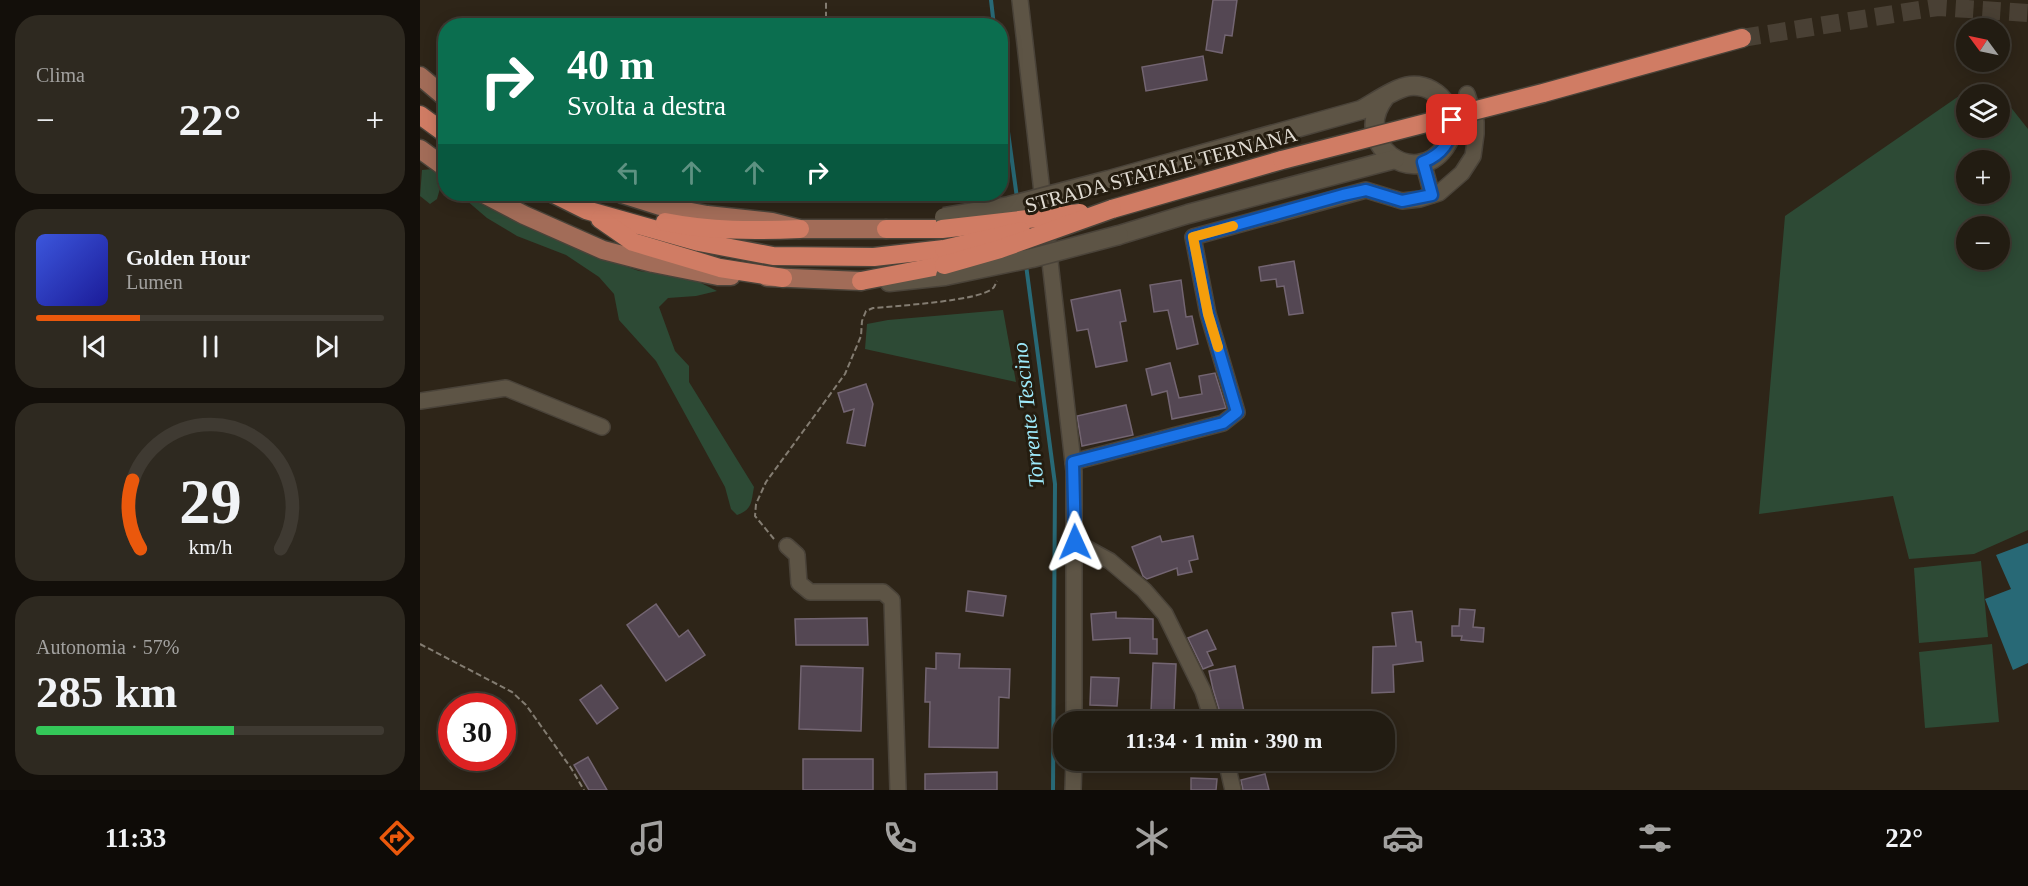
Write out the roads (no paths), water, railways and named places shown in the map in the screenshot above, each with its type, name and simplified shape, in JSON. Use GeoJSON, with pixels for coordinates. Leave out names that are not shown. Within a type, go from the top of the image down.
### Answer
{"type":"FeatureCollection","features":[{"type":"Feature","properties":{"kind":"highway","name":"STRADA STATALE TERNANA"},"geometry":{"type":"LineString","coordinates":[[568,201],[586,210],[699,242],[773,256],[874,257],[944,263],[1112,209],[1282,160],[1542,93],[1742,38]]}},
{"type":"Feature","properties":{"kind":"highway"},"geometry":{"type":"LineString","coordinates":[[420,115],[438,128]]}},
{"type":"Feature","properties":{"kind":"highway"},"geometry":{"type":"LineString","coordinates":[[886,229],[1112,209]]}},
{"type":"Feature","properties":{"kind":"highway"},"geometry":{"type":"LineString","coordinates":[[586,210],[633,242],[720,268],[783,278]]}},
{"type":"Feature","properties":{"kind":"highway"},"geometry":{"type":"LineString","coordinates":[[586,210],[644,217],[687,226],[746,231],[800,229]]}},
{"type":"Feature","properties":{"kind":"highway"},"geometry":{"type":"LineString","coordinates":[[861,281],[944,263]]}},
{"type":"Feature","properties":{"kind":"main road"},"geometry":{"type":"LineString","coordinates":[[420,76],[438,91]]}},
{"type":"Feature","properties":{"kind":"main road"},"geometry":{"type":"LineString","coordinates":[[943,223],[1109,180],[1361,110],[1403,87],[1419,86],[1432,90],[1445,102],[1452,120],[1449,140],[1439,153],[1423,162],[1408,163],[1395,159],[1381,147],[1374,129],[1376,114],[1385,97]]}},
{"type":"Feature","properties":{"kind":"main road"},"geometry":{"type":"LineString","coordinates":[[420,149],[438,162]]}},
{"type":"Feature","properties":{"kind":"main road"},"geometry":{"type":"LineString","coordinates":[[944,263],[1032,258],[1395,159]]}},
{"type":"Feature","properties":{"kind":"main road"},"geometry":{"type":"LineString","coordinates":[[497,201],[603,250],[653,263],[718,276],[861,281]]}},
{"type":"Feature","properties":{"kind":"main road"},"geometry":{"type":"LineString","coordinates":[[644,201],[707,215],[772,222],[800,229],[886,229]]}},
{"type":"Feature","properties":{"kind":"street"},"geometry":{"type":"LineString","coordinates":[[1020,0],[1073,462],[1074,711]]}},
{"type":"Feature","properties":{"kind":"street"},"geometry":{"type":"LineString","coordinates":[[1073,462],[1223,423],[1237,412],[1208,314],[1193,237],[1366,190],[1402,201],[1439,193],[1453,183],[1473,156],[1476,122],[1467,94]]}},
{"type":"Feature","properties":{"kind":"street"},"geometry":{"type":"LineString","coordinates":[[1423,162],[1432,195]]}},
{"type":"Feature","properties":{"kind":"street"},"geometry":{"type":"LineString","coordinates":[[420,401],[506,388],[602,427]]}},
{"type":"Feature","properties":{"kind":"street"},"geometry":{"type":"LineString","coordinates":[[1075,542],[1110,561],[1144,590],[1165,614],[1203,691],[1209,711]]}},
{"type":"Feature","properties":{"kind":"street"},"geometry":{"type":"LineString","coordinates":[[787,546],[797,555],[799,583],[810,592],[883,592],[892,600],[898,790]]}},
{"type":"Feature","properties":{"kind":"street"},"geometry":{"type":"LineString","coordinates":[[1073,790],[1074,771]]}},
{"type":"Feature","properties":{"kind":"street"},"geometry":{"type":"LineString","coordinates":[[1229,771],[1233,790]]}},
{"type":"Feature","properties":{"kind":"water"},"geometry":{"type":"Polygon","coordinates":[[[2028,543],[2028,663],[2013,670],[1985,599],[2011,589],[1996,555],[2028,543]]]}},
{"type":"Feature","properties":{"kind":"waterway","name":"Torrente Tescino"},"geometry":{"type":"LineString","coordinates":[[991,0],[993,18]]}},
{"type":"Feature","properties":{"kind":"waterway","name":"Torrente Tescino"},"geometry":{"type":"LineString","coordinates":[[1008,132],[1017,198]]}},
{"type":"Feature","properties":{"kind":"waterway","name":"Torrente Tescino"},"geometry":{"type":"LineString","coordinates":[[1026,265],[1055,484],[1053,790]]}},
{"type":"Feature","properties":{"kind":"tunnel"},"geometry":{"type":"LineString","coordinates":[[1742,38],[1938,7],[2028,13]]}}]}
